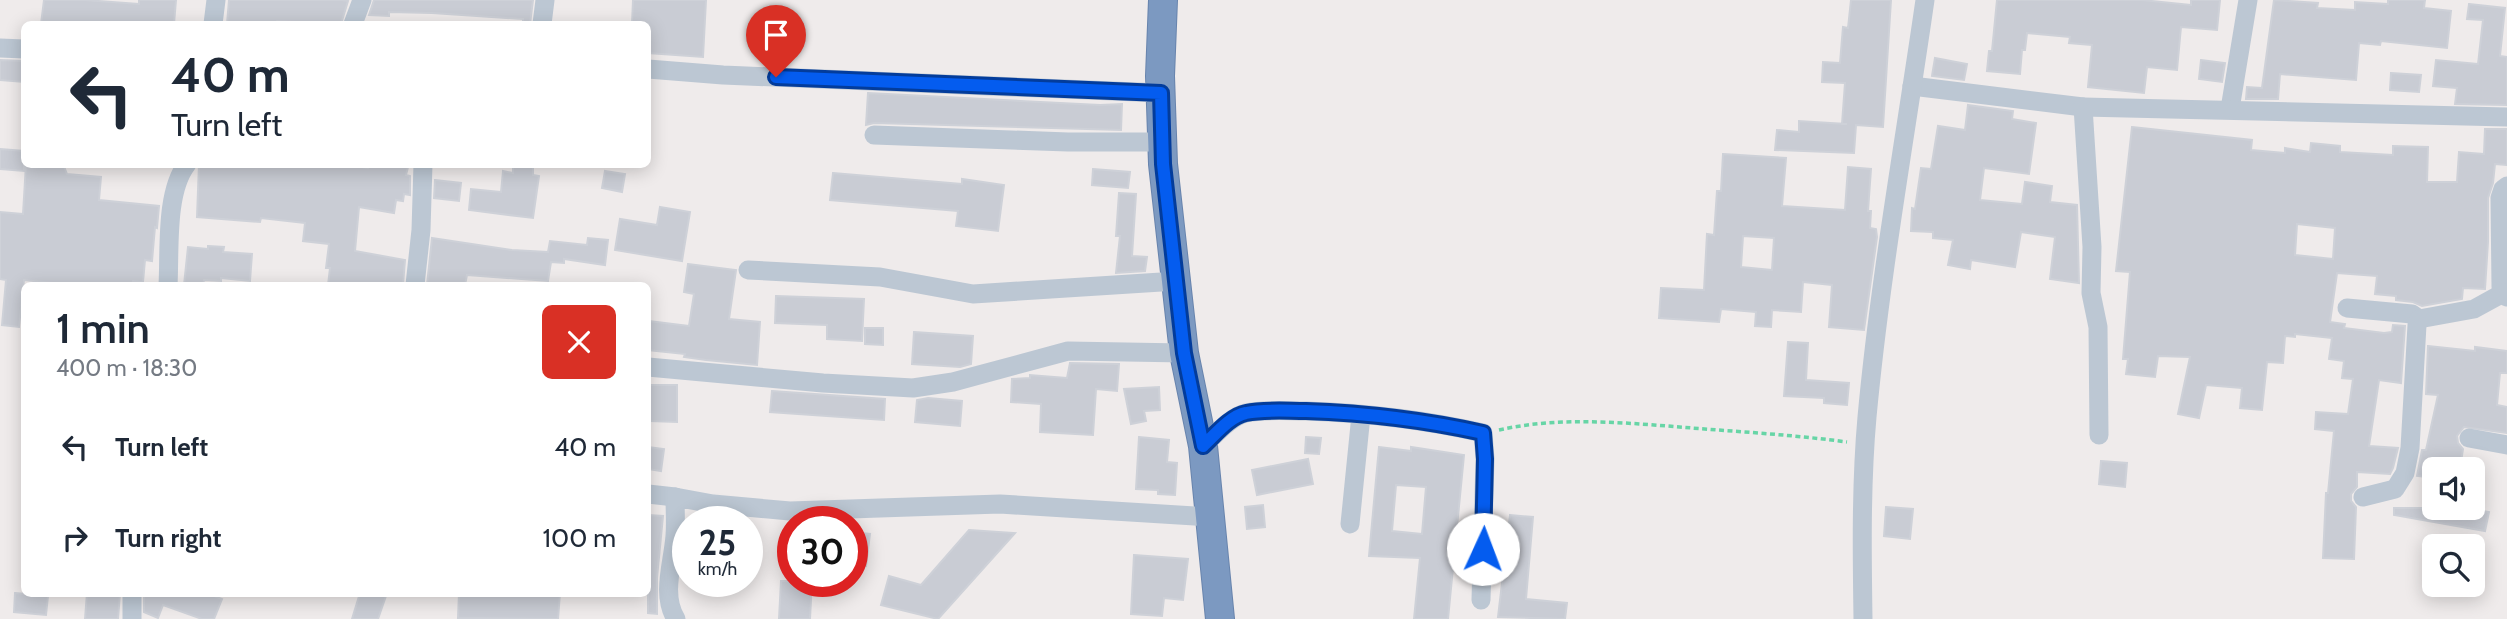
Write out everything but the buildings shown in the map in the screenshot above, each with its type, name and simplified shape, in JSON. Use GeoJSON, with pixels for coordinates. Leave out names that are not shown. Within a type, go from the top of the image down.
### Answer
{"type":"FeatureCollection","features":[{"type":"Feature","properties":{"kind":"highway"},"geometry":{"type":"LineString","coordinates":[[1163,0],[1162,142],[1184,353],[1203,446],[1220,619]]}},
{"type":"Feature","properties":{"kind":"street"},"geometry":{"type":"LineString","coordinates":[[213,21],[216,0]]}},
{"type":"Feature","properties":{"kind":"street"},"geometry":{"type":"LineString","coordinates":[[354,21],[362,0]]}},
{"type":"Feature","properties":{"kind":"street"},"geometry":{"type":"LineString","coordinates":[[542,21],[545,0]]}},
{"type":"Feature","properties":{"kind":"street"},"geometry":{"type":"LineString","coordinates":[[1864,619],[1862,538],[1866,445],[1881,296],[1925,0]]}},
{"type":"Feature","properties":{"kind":"street"},"geometry":{"type":"LineString","coordinates":[[2230,109],[2248,0]]}},
{"type":"Feature","properties":{"kind":"street"},"geometry":{"type":"LineString","coordinates":[[0,48],[21,49]]}},
{"type":"Feature","properties":{"kind":"street"},"geometry":{"type":"LineString","coordinates":[[651,69],[1161,93]]}},
{"type":"Feature","properties":{"kind":"street"},"geometry":{"type":"LineString","coordinates":[[1912,86],[2083,107],[2507,117]]}},
{"type":"Feature","properties":{"kind":"street"},"geometry":{"type":"LineString","coordinates":[[2083,107],[2092,247],[2091,293],[2098,327],[2099,435]]}},
{"type":"Feature","properties":{"kind":"street"},"geometry":{"type":"LineString","coordinates":[[874,135],[1068,142],[1162,142]]}},
{"type":"Feature","properties":{"kind":"street"},"geometry":{"type":"LineString","coordinates":[[168,282],[172,207],[177,181],[185,168]]}},
{"type":"Feature","properties":{"kind":"street"},"geometry":{"type":"LineString","coordinates":[[415,282],[421,230],[423,168]]}},
{"type":"Feature","properties":{"kind":"street"},"geometry":{"type":"LineString","coordinates":[[2419,320],[2474,309],[2505,295],[2501,287],[2500,198],[2507,186]]}},
{"type":"Feature","properties":{"kind":"street"},"geometry":{"type":"LineString","coordinates":[[748,270],[880,277],[973,294],[1177,281]]}},
{"type":"Feature","properties":{"kind":"street"},"geometry":{"type":"LineString","coordinates":[[2347,308],[2412,314],[2419,320]]}},
{"type":"Feature","properties":{"kind":"street"},"geometry":{"type":"LineString","coordinates":[[2362,497],[2395,489],[2405,473],[2410,447],[2419,320]]}},
{"type":"Feature","properties":{"kind":"street"},"geometry":{"type":"LineString","coordinates":[[651,367],[823,383],[913,388],[953,382],[1068,351],[1184,353]]}},
{"type":"Feature","properties":{"kind":"street"},"geometry":{"type":"LineString","coordinates":[[1203,446],[1229,422],[1244,413],[1282,411],[1361,415],[1483,433],[1485,459],[1481,600]]}},
{"type":"Feature","properties":{"kind":"street"},"geometry":{"type":"LineString","coordinates":[[1350,524],[1361,415]]}},
{"type":"Feature","properties":{"kind":"street"},"geometry":{"type":"LineString","coordinates":[[2469,438],[2507,445]]}},
{"type":"Feature","properties":{"kind":"street"},"geometry":{"type":"LineString","coordinates":[[651,494],[713,504],[790,511],[1000,504],[1211,517]]}},
{"type":"Feature","properties":{"kind":"street"},"geometry":{"type":"LineString","coordinates":[[675,497],[675,534],[669,591],[672,612],[676,619]]}},
{"type":"Feature","properties":{"kind":"street"},"geometry":{"type":"LineString","coordinates":[[132,597],[132,619]]}},
{"type":"Feature","properties":{"kind":"path"},"geometry":{"type":"LineString","coordinates":[[1483,433],[1514,427],[1591,423],[1744,432],[1866,445]]}},
{"type":"Feature","properties":{"kind":"route"},"geometry":{"type":"LineString","coordinates":[[776,77],[1161,93],[1163,164],[1184,353],[1203,446],[1229,422],[1244,413],[1282,411],[1336,412],[1483,433],[1483,549]]}}]}
